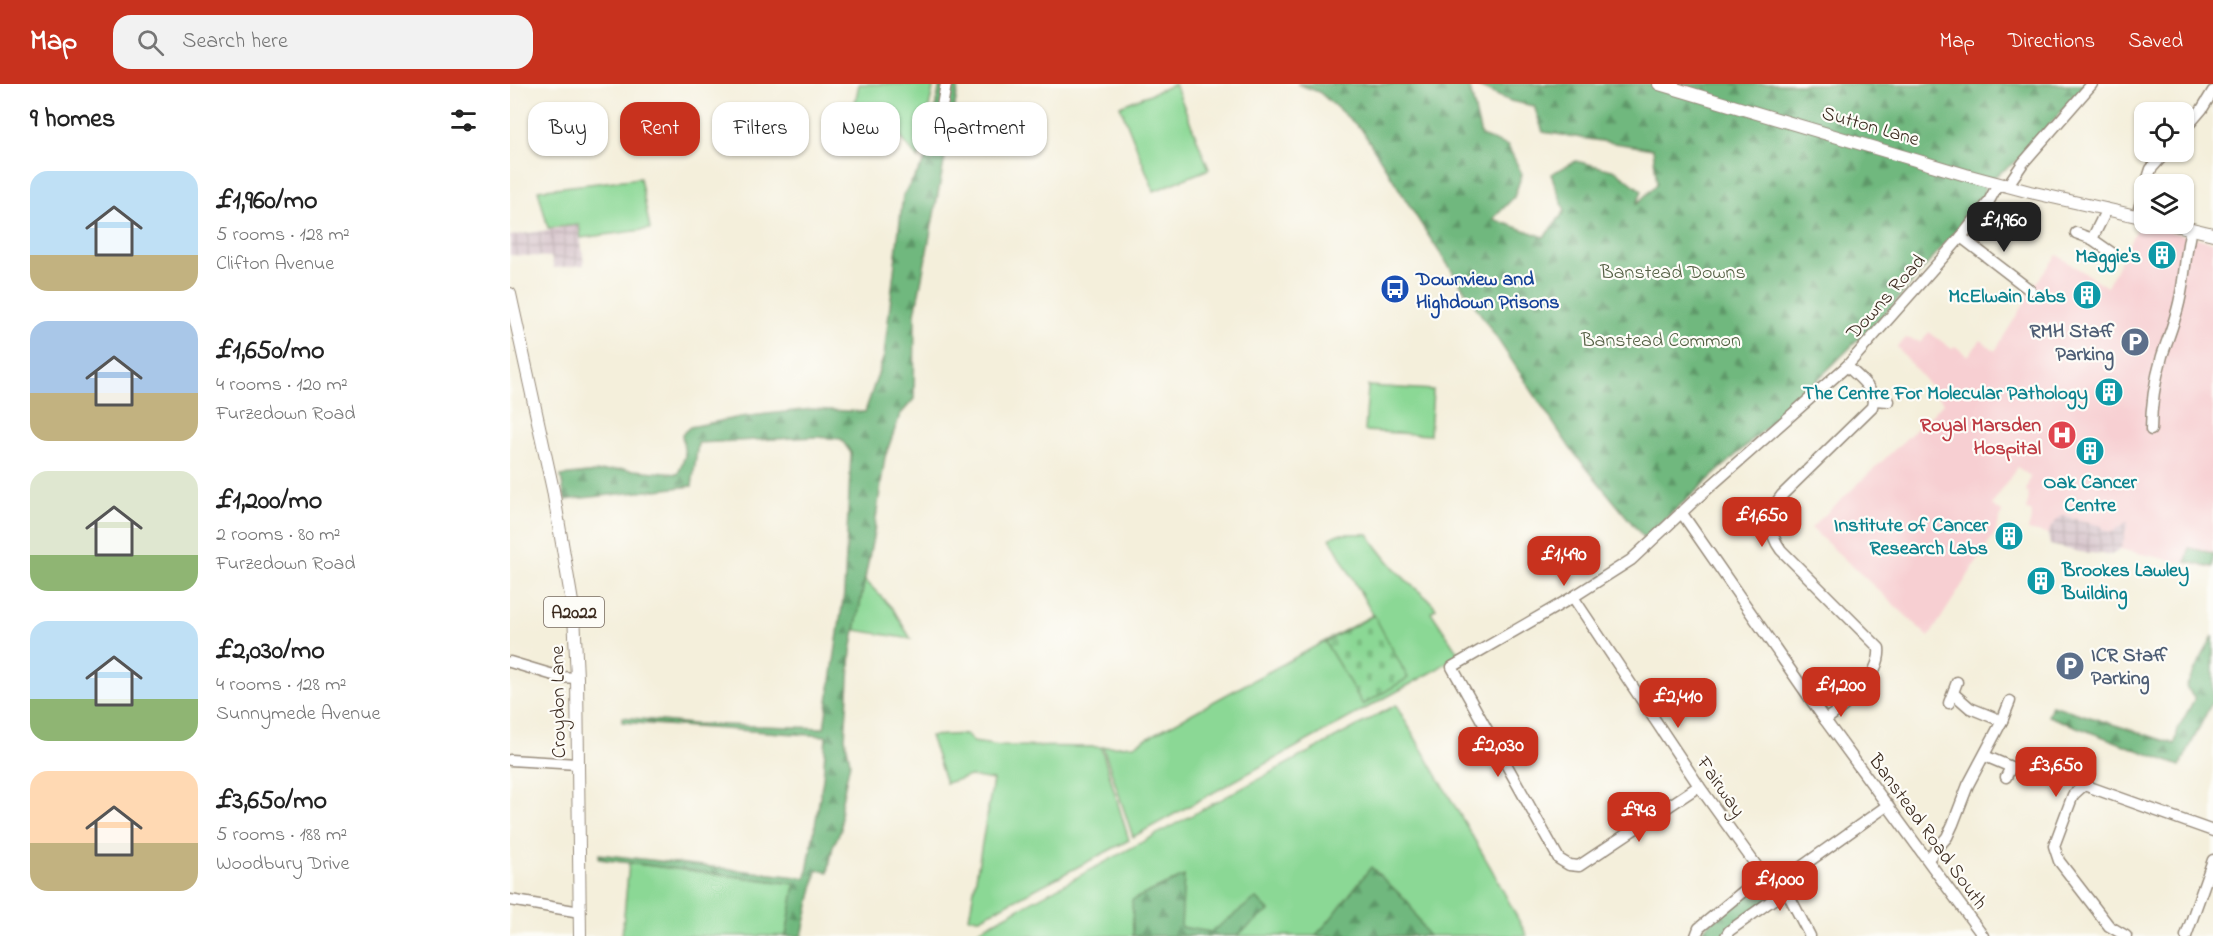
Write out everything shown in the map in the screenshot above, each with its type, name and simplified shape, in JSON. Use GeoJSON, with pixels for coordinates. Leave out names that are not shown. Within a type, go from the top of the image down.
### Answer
{"type":"FeatureCollection","features":[{"type":"Feature","properties":{"kind":"main road","name":"Sutton Lane"},"geometry":{"type":"LineString","coordinates":[[1659,84],[2003,185],[2134,215]]}},
{"type":"Feature","properties":{"kind":"main road"},"geometry":{"type":"LineString","coordinates":[[2194,230],[2213,234]]}},
{"type":"Feature","properties":{"kind":"main road","name":"Croydon Lane"},"geometry":{"type":"LineString","coordinates":[[510,294],[556,504],[574,614],[577,678],[580,936]]}},
{"type":"Feature","properties":{"kind":"street"},"geometry":{"type":"LineString","coordinates":[[943,102],[946,84]]}},
{"type":"Feature","properties":{"kind":"street","name":"Downs Road"},"geometry":{"type":"LineString","coordinates":[[1699,786],[1579,866],[1569,865],[1559,860],[1452,667],[1574,597],[1630,560],[1847,366],[1961,237],[1988,203],[1996,188],[2010,182],[2092,84]]}},
{"type":"Feature","properties":{"kind":"street"},"geometry":{"type":"LineString","coordinates":[[2194,118],[2213,92]]}},
{"type":"Feature","properties":{"kind":"street"},"geometry":{"type":"LineString","coordinates":[[2092,239],[2107,209]]}},
{"type":"Feature","properties":{"kind":"street"},"geometry":{"type":"LineString","coordinates":[[2076,233],[2092,239],[2112,253]]}},
{"type":"Feature","properties":{"kind":"street"},"geometry":{"type":"LineString","coordinates":[[2151,430],[2151,414],[2158,373],[2179,303],[2190,234]]}},
{"type":"Feature","properties":{"kind":"street"},"geometry":{"type":"LineString","coordinates":[[1961,237],[2030,290]]}},
{"type":"Feature","properties":{"kind":"street"},"geometry":{"type":"LineString","coordinates":[[1825,720],[1861,691],[1877,663],[1880,648],[1781,550],[1772,533],[1772,515],[1782,495],[1872,407],[1871,391],[1847,366]]}},
{"type":"Feature","properties":{"kind":"street"},"geometry":{"type":"LineString","coordinates":[[1873,400],[1889,400]]}},
{"type":"Feature","properties":{"kind":"street","name":"Banstead Road South"},"geometry":{"type":"LineString","coordinates":[[1681,512],[1825,720],[1983,936]]}},
{"type":"Feature","properties":{"kind":"street","name":"Fairway"},"geometry":{"type":"LineString","coordinates":[[1574,597],[1760,877],[1768,897]]}},
{"type":"Feature","properties":{"kind":"street"},"geometry":{"type":"LineString","coordinates":[[510,662],[560,677],[577,678]]}},
{"type":"Feature","properties":{"kind":"street"},"geometry":{"type":"LineString","coordinates":[[1957,682],[1951,698],[2002,721]]}},
{"type":"Feature","properties":{"kind":"street"},"geometry":{"type":"LineString","coordinates":[[1928,859],[1947,837],[1968,785],[1985,756],[2010,701]]}},
{"type":"Feature","properties":{"kind":"street"},"geometry":{"type":"LineString","coordinates":[[1985,756],[2011,767],[2006,777]]}},
{"type":"Feature","properties":{"kind":"street"},"geometry":{"type":"LineString","coordinates":[[510,760],[577,764]]}},
{"type":"Feature","properties":{"kind":"street"},"geometry":{"type":"LineString","coordinates":[[2126,936],[2109,926],[2059,861],[2054,846],[2073,795],[2084,785],[2213,831]]}},
{"type":"Feature","properties":{"kind":"street"},"geometry":{"type":"LineString","coordinates":[[1726,936],[1768,897],[1888,805]]}},
{"type":"Feature","properties":{"kind":"street"},"geometry":{"type":"LineString","coordinates":[[2186,936],[2213,860]]}},
{"type":"Feature","properties":{"kind":"street"},"geometry":{"type":"LineString","coordinates":[[1696,936],[1699,928],[1760,877],[1784,887],[1810,936]]}},
{"type":"Feature","properties":{"kind":"street"},"geometry":{"type":"LineString","coordinates":[[510,900],[580,912]]}},
{"type":"Feature","properties":{"kind":"shaded area"},"geometry":{"type":"Polygon","coordinates":[[[579,225],[584,265],[554,268],[551,257],[510,255],[510,236],[579,225]]]}},
{"type":"Feature","properties":{"kind":"shaded area","name":"Royal Marsden Hospital"},"geometry":{"type":"Polygon","coordinates":[[[2134,234],[2180,234],[2213,242],[2213,569],[2028,530],[2032,515],[2031,511],[2026,510],[2029,492],[2026,492],[2030,476],[2017,467],[1992,505],[2002,512],[1995,533],[1929,637],[1811,528],[1944,403],[1897,347],[1906,338],[1921,342],[1929,332],[1952,349],[1955,346],[1968,356],[1981,340],[1995,351],[2028,294],[2057,255],[2107,287],[2134,234]]]}},
{"type":"Feature","properties":{"kind":"shaded area"},"geometry":{"type":"Polygon","coordinates":[[[2061,515],[2102,526],[2104,530],[2112,532],[2128,521],[2122,546],[2111,555],[2080,552],[2050,545],[2048,535],[2050,529],[2061,515]]]}},
{"type":"Feature","properties":{"kind":"green space"},"geometry":{"type":"Polygon","coordinates":[[[859,84],[934,84],[930,102],[912,102],[912,151],[900,136],[900,102],[855,102],[859,84]]]}},
{"type":"Feature","properties":{"kind":"green space"},"geometry":{"type":"Polygon","coordinates":[[[940,84],[959,84],[956,102],[936,102],[940,84]]]}},
{"type":"Feature","properties":{"kind":"green space"},"geometry":{"type":"Polygon","coordinates":[[[1175,84],[1209,169],[1154,191],[1120,106],[1175,84]]]}},
{"type":"Feature","properties":{"kind":"green space","name":"Banstead Common"},"geometry":{"type":"Polygon","coordinates":[[[1297,84],[1469,84],[1481,136],[1508,146],[1522,174],[1514,197],[1493,219],[1544,237],[1565,211],[1551,174],[1576,161],[1616,171],[1642,191],[1636,205],[1657,184],[1653,149],[1543,132],[1534,106],[1510,101],[1472,84],[2086,84],[2018,160],[1994,177],[1984,189],[1985,196],[1894,304],[1799,398],[1644,538],[1570,448],[1428,235],[1362,130],[1319,92],[1297,84]]]}},
{"type":"Feature","properties":{"kind":"green space"},"geometry":{"type":"Polygon","coordinates":[[[926,156],[945,156],[915,314],[914,399],[900,415],[885,457],[874,532],[851,651],[845,738],[850,762],[841,805],[841,830],[833,846],[828,872],[817,870],[802,936],[786,936],[795,884],[599,859],[599,854],[806,878],[823,779],[826,736],[622,722],[622,717],[692,724],[824,728],[844,593],[851,453],[841,439],[816,437],[698,443],[692,486],[565,500],[561,476],[623,469],[678,474],[685,456],[682,434],[690,427],[741,417],[812,409],[865,412],[884,356],[903,195],[926,156]]]}},
{"type":"Feature","properties":{"kind":"green space"},"geometry":{"type":"Polygon","coordinates":[[[640,178],[650,229],[581,238],[579,225],[548,228],[538,190],[640,178]]]}},
{"type":"Feature","properties":{"kind":"green space"},"geometry":{"type":"Polygon","coordinates":[[[1368,386],[1433,390],[1430,435],[1365,431],[1368,386]]]}},
{"type":"Feature","properties":{"kind":"green space"},"geometry":{"type":"Polygon","coordinates":[[[1338,534],[1368,534],[1397,571],[1436,608],[1431,612],[1459,654],[1434,671],[1133,837],[1103,747],[1134,745],[1373,615],[1330,538],[1338,534]]]}},
{"type":"Feature","properties":{"kind":"green space"},"geometry":{"type":"Polygon","coordinates":[[[2189,548],[2213,553],[2213,567],[2186,562],[2189,548]]]}},
{"type":"Feature","properties":{"kind":"green space"},"geometry":{"type":"Polygon","coordinates":[[[864,579],[893,609],[911,639],[855,630],[864,579]]]}},
{"type":"Feature","properties":{"kind":"green space"},"geometry":{"type":"Polygon","coordinates":[[[1374,615],[1408,678],[1363,705],[1325,642],[1374,615]]]}},
{"type":"Feature","properties":{"kind":"green space"},"geometry":{"type":"Polygon","coordinates":[[[2213,636],[2213,700],[2180,766],[2048,716],[2052,705],[2175,744],[2178,729],[2195,698],[2186,687],[2213,636]]]}},
{"type":"Feature","properties":{"kind":"green space"},"geometry":{"type":"Polygon","coordinates":[[[1396,705],[1491,868],[1527,936],[968,936],[1396,705]]]}},
{"type":"Feature","properties":{"kind":"green space"},"geometry":{"type":"Polygon","coordinates":[[[966,734],[973,742],[1000,746],[1101,747],[1129,840],[980,918],[969,918],[993,780],[970,776],[946,783],[930,736],[966,734]]]}},
{"type":"Feature","properties":{"kind":"green space"},"geometry":{"type":"Polygon","coordinates":[[[629,863],[796,884],[786,936],[622,936],[629,863]]]}},
{"type":"Feature","properties":{"kind":"green space"},"geometry":{"type":"Polygon","coordinates":[[[1371,867],[1408,902],[1428,936],[1315,936],[1371,867]]]}},
{"type":"Feature","properties":{"kind":"green space"},"geometry":{"type":"Polygon","coordinates":[[[1763,875],[1785,891],[1726,936],[1696,936],[1763,875]]]}},
{"type":"Feature","properties":{"kind":"green space"},"geometry":{"type":"Polygon","coordinates":[[[1184,876],[1181,927],[1211,932],[1256,898],[1269,911],[1236,936],[1133,936],[1132,900],[1184,876]]]}},
{"type":"Feature","properties":{"kind":"place","name":"Maggie's"},"geometry":{"type":"Point","coordinates":[2162,255]}},
{"type":"Feature","properties":{"kind":"place","name":"Downview and Highdown Prisons"},"geometry":{"type":"Point","coordinates":[1395,289]}},
{"type":"Feature","properties":{"kind":"place","name":"McElwain Labs"},"geometry":{"type":"Point","coordinates":[2087,295]}},
{"type":"Feature","properties":{"kind":"place","name":"RMH Staff Parking"},"geometry":{"type":"Point","coordinates":[2135,342]}},
{"type":"Feature","properties":{"kind":"place","name":"The Centre For Molecular Pathology"},"geometry":{"type":"Point","coordinates":[2109,392]}},
{"type":"Feature","properties":{"kind":"place","name":"Royal Marsden Hospital"},"geometry":{"type":"Point","coordinates":[2062,435]}},
{"type":"Feature","properties":{"kind":"place","name":"Oak Cancer Centre"},"geometry":{"type":"Point","coordinates":[2090,451]}},
{"type":"Feature","properties":{"kind":"place","name":"Institute of Cancer Research Labs"},"geometry":{"type":"Point","coordinates":[2009,536]}},
{"type":"Feature","properties":{"kind":"place","name":"Brookes Lawley Building"},"geometry":{"type":"Point","coordinates":[2041,581]}},
{"type":"Feature","properties":{"kind":"place","name":"ICR Staff Parking"},"geometry":{"type":"Point","coordinates":[2070,666]}},
{"type":"Feature","properties":{"kind":"park label","name":"Banstead Downs"},"geometry":{"type":"Point","coordinates":[1673,271]}}]}
